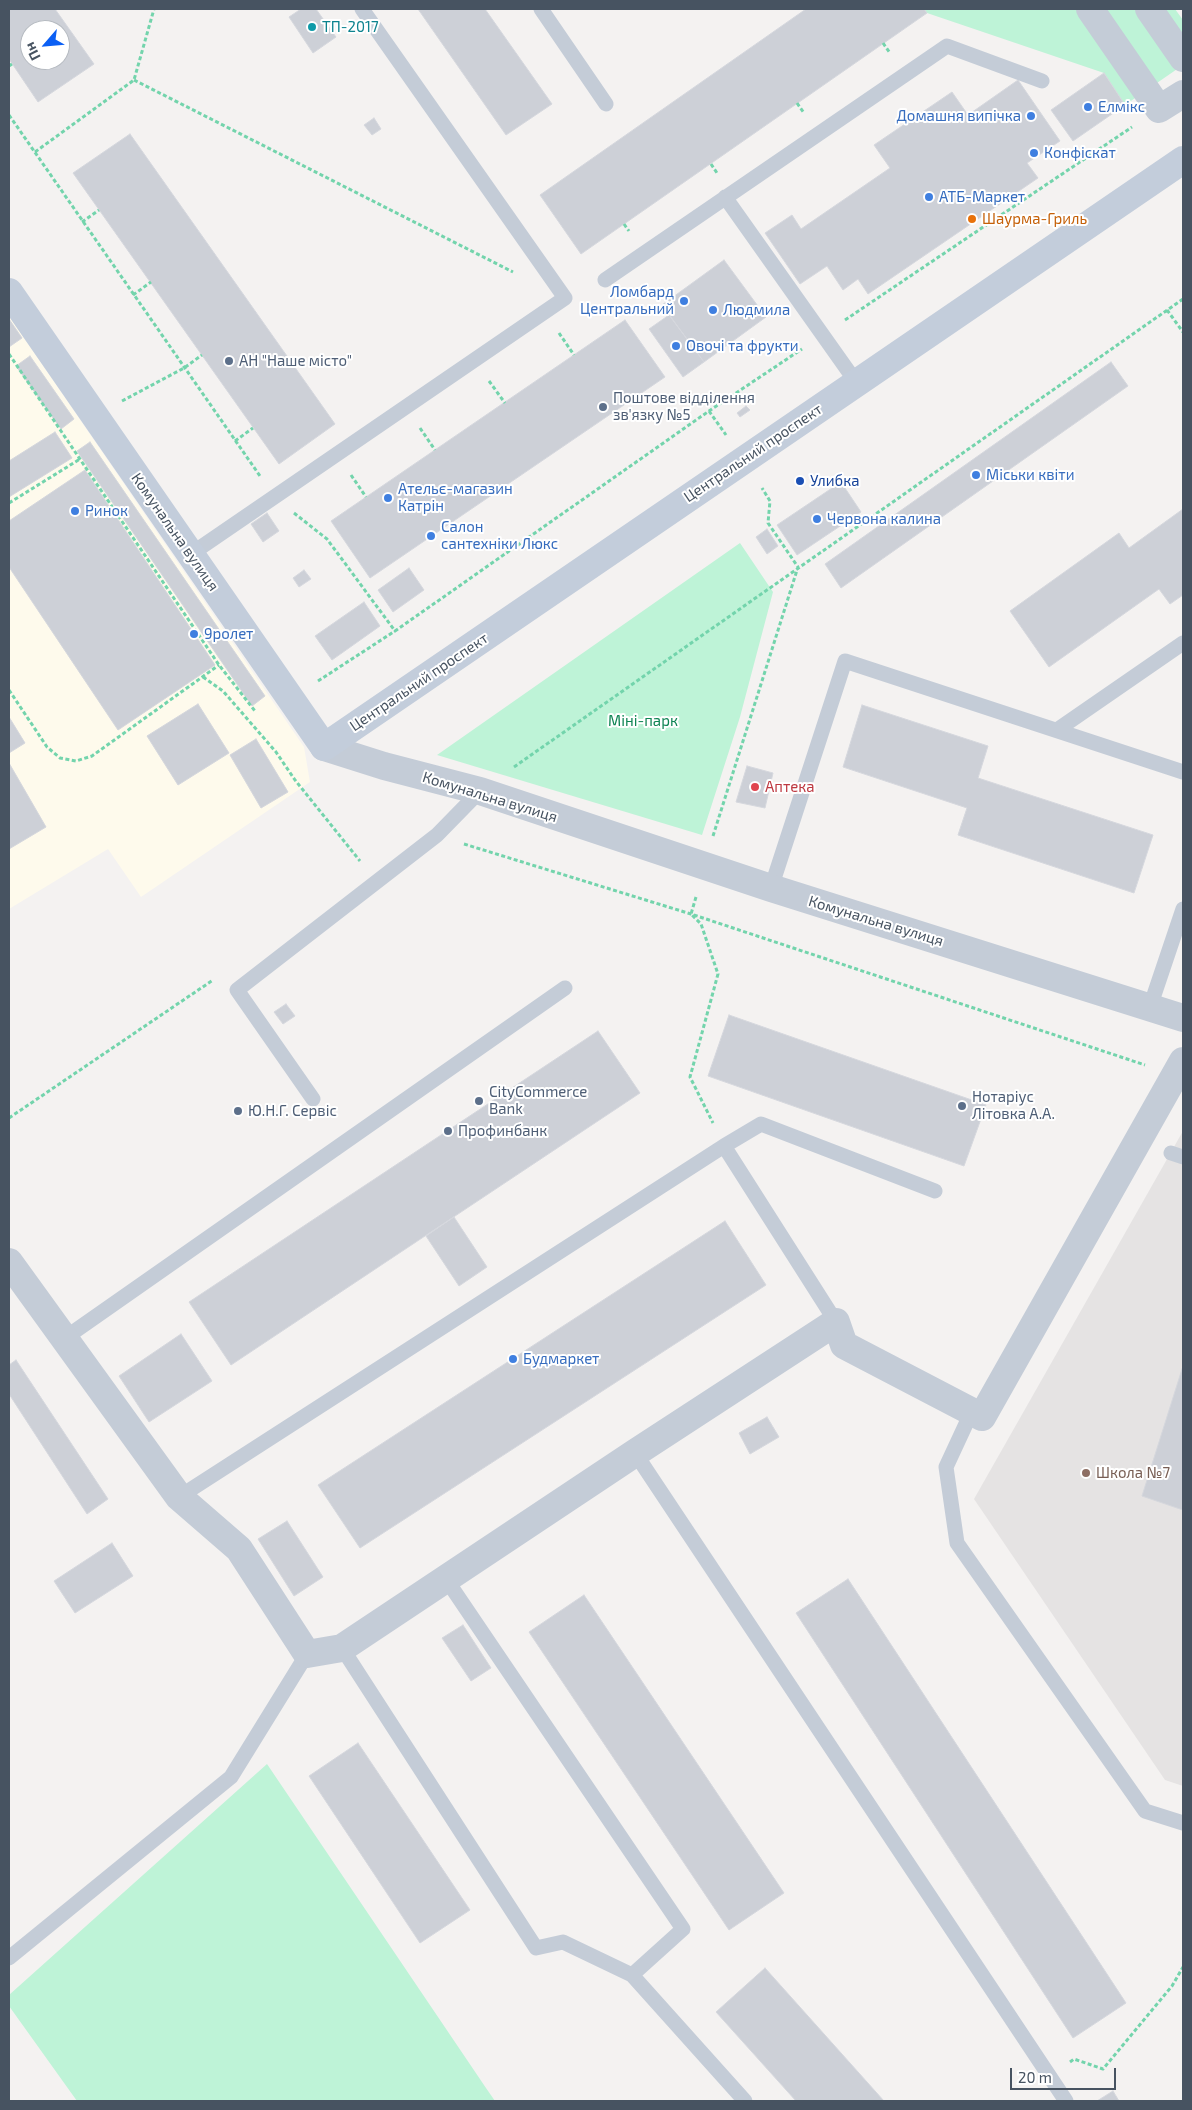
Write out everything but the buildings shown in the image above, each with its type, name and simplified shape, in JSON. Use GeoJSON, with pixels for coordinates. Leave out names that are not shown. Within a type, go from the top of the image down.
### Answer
{"type":"FeatureCollection","features":[{"type":"Feature","properties":{"kind":"main road","name":"Центральний проспект"},"geometry":{"type":"LineString","coordinates":[[324,747],[1183,160]]}},
{"type":"Feature","properties":{"kind":"main road","name":"Комунальна вулиця"},"geometry":{"type":"LineString","coordinates":[[9,292],[324,747]]}},
{"type":"Feature","properties":{"kind":"street"},"geometry":{"type":"LineString","coordinates":[[1090,9],[1160,109],[1183,94]]}},
{"type":"Feature","properties":{"kind":"street"},"geometry":{"type":"LineString","coordinates":[[1149,9],[1183,58]]}},
{"type":"Feature","properties":{"kind":"street","name":"Комунальна вулиця"},"geometry":{"type":"LineString","coordinates":[[324,747],[384,766],[480,791],[771,888],[1183,1018]]}},
{"type":"Feature","properties":{"kind":"street"},"geometry":{"type":"LineString","coordinates":[[9,1262],[179,1497],[239,1549],[307,1654],[342,1648],[634,1453],[836,1322],[844,1345],[982,1417],[1180,1068]]}},
{"type":"Feature","properties":{"kind":"lane"},"geometry":{"type":"LineString","coordinates":[[190,554],[565,298],[362,9]]}},
{"type":"Feature","properties":{"kind":"lane"},"geometry":{"type":"LineString","coordinates":[[541,9],[606,104]]}},
{"type":"Feature","properties":{"kind":"lane"},"geometry":{"type":"LineString","coordinates":[[605,280],[947,46],[1042,81]]}},
{"type":"Feature","properties":{"kind":"lane"},"geometry":{"type":"LineString","coordinates":[[725,197],[856,382]]}},
{"type":"Feature","properties":{"kind":"lane"},"geometry":{"type":"LineString","coordinates":[[1057,730],[1183,643]]}},
{"type":"Feature","properties":{"kind":"lane"},"geometry":{"type":"LineString","coordinates":[[771,888],[845,661],[1183,772]]}},
{"type":"Feature","properties":{"kind":"lane"},"geometry":{"type":"LineString","coordinates":[[313,1099],[237,990],[437,835],[480,791]]}},
{"type":"Feature","properties":{"kind":"lane"},"geometry":{"type":"LineString","coordinates":[[1150,1007],[1183,910]]}},
{"type":"Feature","properties":{"kind":"lane"},"geometry":{"type":"LineString","coordinates":[[65,1338],[564,988]]}},
{"type":"Feature","properties":{"kind":"lane"},"geometry":{"type":"LineString","coordinates":[[179,1497],[761,1124],[935,1191]]}},
{"type":"Feature","properties":{"kind":"lane"},"geometry":{"type":"LineString","coordinates":[[724,1146],[836,1322]]}},
{"type":"Feature","properties":{"kind":"lane"},"geometry":{"type":"LineString","coordinates":[[972,1411],[946,1467],[957,1543],[1145,1811],[1183,1823]]}},
{"type":"Feature","properties":{"kind":"lane"},"geometry":{"type":"LineString","coordinates":[[634,1453],[1066,2101]]}},
{"type":"Feature","properties":{"kind":"lane"},"geometry":{"type":"LineString","coordinates":[[446,1579],[683,1929],[632,1975]]}},
{"type":"Feature","properties":{"kind":"lane"},"geometry":{"type":"LineString","coordinates":[[342,1648],[536,1948],[563,1942],[632,1975],[745,2101]]}},
{"type":"Feature","properties":{"kind":"lane"},"geometry":{"type":"LineString","coordinates":[[9,1958],[231,1777],[307,1654]]}},
{"type":"Feature","properties":{"kind":"path"},"geometry":{"type":"LineString","coordinates":[[34,152],[134,80],[154,9]]}},
{"type":"Feature","properties":{"kind":"path"},"geometry":{"type":"LineString","coordinates":[[134,80],[521,276]]}},
{"type":"Feature","properties":{"kind":"path"},"geometry":{"type":"LineString","coordinates":[[244,717],[255,711],[291,700],[395,631],[709,411],[1160,109]]}},
{"type":"Feature","properties":{"kind":"path"},"geometry":{"type":"LineString","coordinates":[[9,116],[274,497],[327,539],[395,631]]}},
{"type":"Feature","properties":{"kind":"path"},"geometry":{"type":"LineString","coordinates":[[82,222],[99,210]]}},
{"type":"Feature","properties":{"kind":"path"},"geometry":{"type":"LineString","coordinates":[[134,295],[151,282]]}},
{"type":"Feature","properties":{"kind":"path"},"geometry":{"type":"LineString","coordinates":[[480,791],[1183,299]]}},
{"type":"Feature","properties":{"kind":"path"},"geometry":{"type":"LineString","coordinates":[[1168,310],[1183,332]]}},
{"type":"Feature","properties":{"kind":"path"},"geometry":{"type":"LineString","coordinates":[[9,354],[219,665],[255,711]]}},
{"type":"Feature","properties":{"kind":"path"},"geometry":{"type":"LineString","coordinates":[[184,368],[202,355]]}},
{"type":"Feature","properties":{"kind":"path"},"geometry":{"type":"LineString","coordinates":[[709,411],[770,501],[768,523],[798,567]]}},
{"type":"Feature","properties":{"kind":"path"},"geometry":{"type":"LineString","coordinates":[[235,441],[253,428]]}},
{"type":"Feature","properties":{"kind":"path"},"geometry":{"type":"LineString","coordinates":[[9,503],[80,459]]}},
{"type":"Feature","properties":{"kind":"path"},"geometry":{"type":"LineString","coordinates":[[691,914],[704,866],[798,567]]}},
{"type":"Feature","properties":{"kind":"path"},"geometry":{"type":"LineString","coordinates":[[9,690],[47,747],[60,758],[76,761],[92,756],[219,665]]}},
{"type":"Feature","properties":{"kind":"path"},"geometry":{"type":"LineString","coordinates":[[203,677],[223,691],[276,752],[295,780],[360,862]]}},
{"type":"Feature","properties":{"kind":"path"},"geometry":{"type":"LineString","coordinates":[[437,835],[1180,1068]]}},
{"type":"Feature","properties":{"kind":"path"},"geometry":{"type":"LineString","coordinates":[[691,914],[701,924],[718,974],[690,1077],[724,1146]]}},
{"type":"Feature","properties":{"kind":"path"},"geometry":{"type":"LineString","coordinates":[[1049,2076],[1074,2059],[1102,2069],[1172,1986],[1183,1967]]}},
{"type":"Feature","properties":{"kind":"shaded area","name":"Ринок"},"geometry":{"type":"Polygon","coordinates":[[[9,316],[304,747],[310,782],[141,897],[108,849],[9,909],[9,316]]]}},
{"type":"Feature","properties":{"kind":"shaded area","name":"Школа №7"},"geometry":{"type":"Polygon","coordinates":[[[1183,1131],[1183,1786],[1165,1780],[974,1499],[1183,1131]]]}},
{"type":"Feature","properties":{"kind":"green space"},"geometry":{"type":"Polygon","coordinates":[[[924,9],[1175,9],[1183,20],[1183,65],[1125,105],[1104,73],[927,13],[924,9]]]}},
{"type":"Feature","properties":{"kind":"green space","name":"Міні-парк"},"geometry":{"type":"Polygon","coordinates":[[[740,543],[773,592],[740,717],[702,835],[437,755],[740,543]]]}},
{"type":"Feature","properties":{"kind":"green space"},"geometry":{"type":"Polygon","coordinates":[[[267,1764],[495,2101],[77,2101],[9,2006],[9,1995],[267,1764]]]}},
{"type":"Feature","properties":{"kind":"place","name":"ТП-2017"},"geometry":{"type":"Point","coordinates":[312,27]}},
{"type":"Feature","properties":{"kind":"place","name":"Елмікс"},"geometry":{"type":"Point","coordinates":[1088,107]}},
{"type":"Feature","properties":{"kind":"place","name":"Домашня випічка"},"geometry":{"type":"Point","coordinates":[1031,116]}},
{"type":"Feature","properties":{"kind":"place","name":"Конфіскат"},"geometry":{"type":"Point","coordinates":[1034,153]}},
{"type":"Feature","properties":{"kind":"place","name":"АТБ-Маркет"},"geometry":{"type":"Point","coordinates":[929,197]}},
{"type":"Feature","properties":{"kind":"place","name":"Шаурма-Гриль"},"geometry":{"type":"Point","coordinates":[972,219]}},
{"type":"Feature","properties":{"kind":"place","name":"Ломбард Центральний"},"geometry":{"type":"Point","coordinates":[684,301]}},
{"type":"Feature","properties":{"kind":"place","name":"Людмила"},"geometry":{"type":"Point","coordinates":[713,310]}},
{"type":"Feature","properties":{"kind":"place","name":"Овочі та фрукти"},"geometry":{"type":"Point","coordinates":[676,346]}},
{"type":"Feature","properties":{"kind":"place","name":"АН \"Наше місто\""},"geometry":{"type":"Point","coordinates":[229,361]}},
{"type":"Feature","properties":{"kind":"place","name":"Поштове відділення зв'язку №5"},"geometry":{"type":"Point","coordinates":[603,407]}},
{"type":"Feature","properties":{"kind":"place","name":"Міськи квіти"},"geometry":{"type":"Point","coordinates":[976,475]}},
{"type":"Feature","properties":{"kind":"place","name":"Улибка"},"geometry":{"type":"Point","coordinates":[800,481]}},
{"type":"Feature","properties":{"kind":"place","name":"Ательє-магазин Катрін"},"geometry":{"type":"Point","coordinates":[388,498]}},
{"type":"Feature","properties":{"kind":"place","name":"Ринок"},"geometry":{"type":"Point","coordinates":[75,511]}},
{"type":"Feature","properties":{"kind":"place","name":"Червона калина"},"geometry":{"type":"Point","coordinates":[817,519]}},
{"type":"Feature","properties":{"kind":"place","name":"Салон сантехніки Люкс"},"geometry":{"type":"Point","coordinates":[431,536]}},
{"type":"Feature","properties":{"kind":"place","name":"9ролет"},"geometry":{"type":"Point","coordinates":[194,634]}},
{"type":"Feature","properties":{"kind":"place","name":"Аптека"},"geometry":{"type":"Point","coordinates":[755,787]}},
{"type":"Feature","properties":{"kind":"place","name":"CityCommerce Bank"},"geometry":{"type":"Point","coordinates":[479,1101]}},
{"type":"Feature","properties":{"kind":"place","name":"Нотаріус Літовка А.А."},"geometry":{"type":"Point","coordinates":[962,1106]}},
{"type":"Feature","properties":{"kind":"place","name":"Ю.Н.Г. Сервіс"},"geometry":{"type":"Point","coordinates":[238,1111]}},
{"type":"Feature","properties":{"kind":"place","name":"Профинбанк"},"geometry":{"type":"Point","coordinates":[448,1131]}},
{"type":"Feature","properties":{"kind":"place","name":"Будмаркет"},"geometry":{"type":"Point","coordinates":[513,1359]}},
{"type":"Feature","properties":{"kind":"place","name":"Школа №7"},"geometry":{"type":"Point","coordinates":[1086,1473]}}]}
